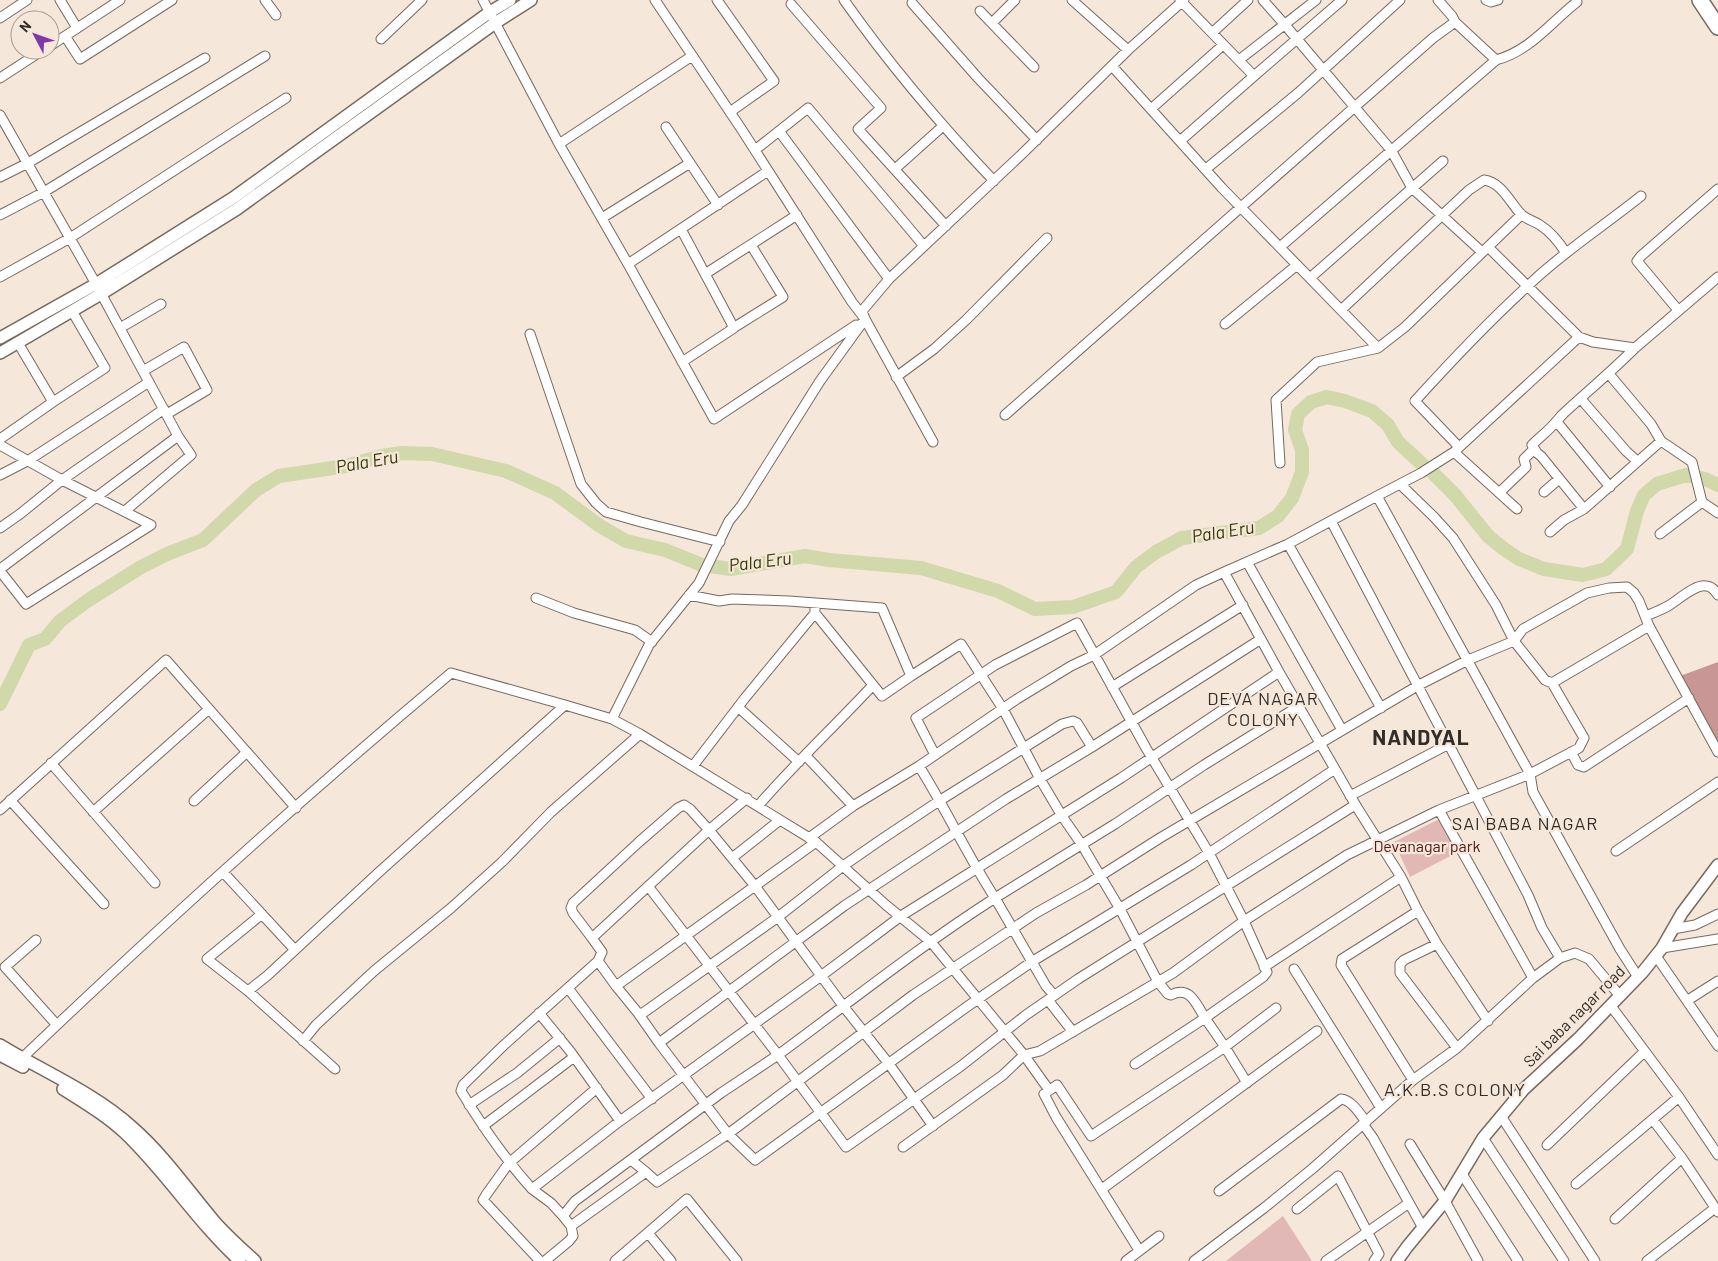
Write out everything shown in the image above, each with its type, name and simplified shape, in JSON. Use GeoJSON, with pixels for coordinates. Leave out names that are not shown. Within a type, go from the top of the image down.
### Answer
{"type":"FeatureCollection","features":[{"type":"Feature","properties":{"kind":"highway"},"geometry":{"type":"LineString","coordinates":[[1700,0],[1718,27]]}},
{"type":"Feature","properties":{"kind":"street"},"geometry":{"type":"LineString","coordinates":[[0,18],[27,0]]}},
{"type":"Feature","properties":{"kind":"street"},"geometry":{"type":"LineString","coordinates":[[60,0],[77,28]]}},
{"type":"Feature","properties":{"kind":"street"},"geometry":{"type":"LineString","coordinates":[[60,39],[120,0]]}},
{"type":"Feature","properties":{"kind":"street"},"geometry":{"type":"LineString","coordinates":[[65,36],[80,59],[172,0]]}},
{"type":"Feature","properties":{"kind":"street"},"geometry":{"type":"LineString","coordinates":[[265,0],[276,15]]}},
{"type":"Feature","properties":{"kind":"street"},"geometry":{"type":"LineString","coordinates":[[381,39],[422,0]]}},
{"type":"Feature","properties":{"kind":"street"},"geometry":{"type":"LineString","coordinates":[[483,0],[559,144],[714,419],[865,319]]}},
{"type":"Feature","properties":{"kind":"street"},"geometry":{"type":"LineString","coordinates":[[492,18],[510,0]]}},
{"type":"Feature","properties":{"kind":"street"},"geometry":{"type":"LineString","coordinates":[[0,353],[72,310],[98,289],[233,198],[492,18],[531,0]]}},
{"type":"Feature","properties":{"kind":"street"},"geometry":{"type":"LineString","coordinates":[[656,0],[852,302],[865,319]]}},
{"type":"Feature","properties":{"kind":"street"},"geometry":{"type":"LineString","coordinates":[[717,0],[774,81],[730,112]]}},
{"type":"Feature","properties":{"kind":"street"},"geometry":{"type":"LineString","coordinates":[[844,0],[870,37],[942,126],[994,181]]}},
{"type":"Feature","properties":{"kind":"street"},"geometry":{"type":"LineString","coordinates":[[992,23],[1016,0]]}},
{"type":"Feature","properties":{"kind":"street"},"geometry":{"type":"LineString","coordinates":[[1072,0],[1128,50]]}},
{"type":"Feature","properties":{"kind":"street"},"geometry":{"type":"LineString","coordinates":[[1212,34],[1248,0]]}},
{"type":"Feature","properties":{"kind":"street"},"geometry":{"type":"LineString","coordinates":[[1263,0],[1286,24],[1392,150],[1412,188],[1441,216],[1485,249],[1528,286],[1579,337],[1593,342],[1635,348]]}},
{"type":"Feature","properties":{"kind":"street"},"geometry":{"type":"LineString","coordinates":[[1239,60],[1316,0]]}},
{"type":"Feature","properties":{"kind":"street"},"geometry":{"type":"LineString","coordinates":[[1180,141],[1342,0]]}},
{"type":"Feature","properties":{"kind":"street"},"geometry":{"type":"LineString","coordinates":[[1206,170],[1323,70],[1400,0]]}},
{"type":"Feature","properties":{"kind":"street"},"geometry":{"type":"LineString","coordinates":[[1486,0],[1491,2],[1498,0]]}},
{"type":"Feature","properties":{"kind":"street"},"geometry":{"type":"LineString","coordinates":[[792,1],[881,108],[858,129],[946,226]]}},
{"type":"Feature","properties":{"kind":"street"},"geometry":{"type":"LineString","coordinates":[[912,1],[978,78],[1037,140]]}},
{"type":"Feature","properties":{"kind":"street"},"geometry":{"type":"LineString","coordinates":[[933,442],[862,312],[889,279],[1037,140],[1128,50],[1182,1],[1254,76]]}},
{"type":"Feature","properties":{"kind":"street"},"geometry":{"type":"LineString","coordinates":[[1443,1],[1455,22],[1496,60]]}},
{"type":"Feature","properties":{"kind":"street"},"geometry":{"type":"LineString","coordinates":[[1280,247],[1496,60],[1510,56],[1536,39],[1576,1]]}},
{"type":"Feature","properties":{"kind":"street"},"geometry":{"type":"LineString","coordinates":[[980,11],[1034,67]]}},
{"type":"Feature","properties":{"kind":"street"},"geometry":{"type":"LineString","coordinates":[[1005,415],[1433,38],[1455,22]]}},
{"type":"Feature","properties":{"kind":"street"},"geometry":{"type":"LineString","coordinates":[[1151,109],[1224,45]]}},
{"type":"Feature","properties":{"kind":"street"},"geometry":{"type":"LineString","coordinates":[[0,215],[44,192],[265,56]]}},
{"type":"Feature","properties":{"kind":"street"},"geometry":{"type":"LineString","coordinates":[[559,144],[692,56]]}},
{"type":"Feature","properties":{"kind":"street"},"geometry":{"type":"LineString","coordinates":[[0,177],[28,163],[205,58]]}},
{"type":"Feature","properties":{"kind":"street"},"geometry":{"type":"LineString","coordinates":[[0,78],[28,60]]}},
{"type":"Feature","properties":{"kind":"street"},"geometry":{"type":"LineString","coordinates":[[1112,66],[1206,170],[1378,348]]}},
{"type":"Feature","properties":{"kind":"street"},"geometry":{"type":"LineString","coordinates":[[0,277],[70,238],[286,98]]}},
{"type":"Feature","properties":{"kind":"street"},"geometry":{"type":"LineString","coordinates":[[755,150],[808,108],[924,246]]}},
{"type":"Feature","properties":{"kind":"street"},"geometry":{"type":"LineString","coordinates":[[0,114],[178,436],[191,455],[125,511]]}},
{"type":"Feature","properties":{"kind":"street"},"geometry":{"type":"LineString","coordinates":[[895,169],[942,126]]}},
{"type":"Feature","properties":{"kind":"street"},"geometry":{"type":"LineString","coordinates":[[666,127],[718,205]]}},
{"type":"Feature","properties":{"kind":"street"},"geometry":{"type":"LineString","coordinates":[[779,131],[889,279]]}},
{"type":"Feature","properties":{"kind":"street"},"geometry":{"type":"LineString","coordinates":[[1310,278],[1443,161]]}},
{"type":"Feature","properties":{"kind":"street"},"geometry":{"type":"LineString","coordinates":[[602,218],[690,163]]}},
{"type":"Feature","properties":{"kind":"street"},"geometry":{"type":"LineString","coordinates":[[628,264],[768,171]]}},
{"type":"Feature","properties":{"kind":"street"},"geometry":{"type":"LineString","coordinates":[[1341,310],[1469,190],[1484,180],[1487,180],[1509,197],[1521,215],[1541,225],[1557,239],[1566,253]]}},
{"type":"Feature","properties":{"kind":"street"},"geometry":{"type":"LineString","coordinates":[[1678,310],[1638,261],[1641,256],[1718,189]]}},
{"type":"Feature","properties":{"kind":"street"},"geometry":{"type":"LineString","coordinates":[[1517,509],[1456,450],[1415,401],[1478,333],[1528,286],[1566,253],[1641,196]]}},
{"type":"Feature","properties":{"kind":"street"},"geometry":{"type":"LineString","coordinates":[[705,274],[797,215]]}},
{"type":"Feature","properties":{"kind":"street"},"geometry":{"type":"LineString","coordinates":[[1280,463],[1276,400],[1318,362],[1378,348],[1405,327],[1521,215]]}},
{"type":"Feature","properties":{"kind":"street"},"geometry":{"type":"LineString","coordinates":[[681,229],[734,328],[730,330]]}},
{"type":"Feature","properties":{"kind":"street"},"geometry":{"type":"LineString","coordinates":[[896,376],[934,349],[1047,238]]}},
{"type":"Feature","properties":{"kind":"street"},"geometry":{"type":"LineString","coordinates":[[682,362],[783,297],[751,245]]}},
{"type":"Feature","properties":{"kind":"street"},"geometry":{"type":"LineString","coordinates":[[1225,324],[1297,265]]}},
{"type":"Feature","properties":{"kind":"street"},"geometry":{"type":"LineString","coordinates":[[1584,509],[1541,456],[1536,453],[1532,444],[1635,348],[1718,277]]}},
{"type":"Feature","properties":{"kind":"street"},"geometry":{"type":"LineString","coordinates":[[0,338],[98,289]]}},
{"type":"Feature","properties":{"kind":"street"},"geometry":{"type":"LineString","coordinates":[[120,328],[162,304]]}},
{"type":"Feature","properties":{"kind":"street"},"geometry":{"type":"LineString","coordinates":[[0,439],[105,368],[72,310]]}},
{"type":"Feature","properties":{"kind":"street"},"geometry":{"type":"LineString","coordinates":[[612,720],[652,642],[699,583],[729,521],[742,505],[820,381],[865,319]]}},
{"type":"Feature","properties":{"kind":"street"},"geometry":{"type":"LineString","coordinates":[[530,334],[581,484],[596,502],[606,512],[720,542]]}},
{"type":"Feature","properties":{"kind":"street"},"geometry":{"type":"LineString","coordinates":[[616,986],[754,886],[853,806],[919,766],[1071,666],[1094,654],[1196,585],[1288,544],[1434,466],[1456,450],[1579,337]]}},
{"type":"Feature","properties":{"kind":"street"},"geometry":{"type":"LineString","coordinates":[[18,343],[53,402]]}},
{"type":"Feature","properties":{"kind":"street"},"geometry":{"type":"LineString","coordinates":[[0,528],[62,480],[166,412],[207,390],[184,347],[143,371]]}},
{"type":"Feature","properties":{"kind":"street"},"geometry":{"type":"LineString","coordinates":[[1609,374],[1662,440],[1692,462],[1702,502],[1718,513]]}},
{"type":"Feature","properties":{"kind":"street"},"geometry":{"type":"LineString","coordinates":[[0,475],[28,460],[149,382]]}},
{"type":"Feature","properties":{"kind":"street"},"geometry":{"type":"LineString","coordinates":[[1581,399],[1637,461]]}},
{"type":"Feature","properties":{"kind":"street"},"geometry":{"type":"LineString","coordinates":[[1557,422],[1610,488]]}},
{"type":"Feature","properties":{"kind":"street"},"geometry":{"type":"LineString","coordinates":[[0,445],[62,480],[96,498],[125,511],[151,525],[26,604],[0,570],[96,498],[178,436]]}},
{"type":"Feature","properties":{"kind":"street"},"geometry":{"type":"LineString","coordinates":[[1550,532],[1564,520],[1584,509],[1610,488],[1637,461],[1662,440]]}},
{"type":"Feature","properties":{"kind":"street"},"geometry":{"type":"LineString","coordinates":[[1499,492],[1526,468],[1524,459],[1534,449]]}},
{"type":"Feature","properties":{"kind":"street"},"geometry":{"type":"LineString","coordinates":[[1544,492],[1559,479]]}},
{"type":"Feature","properties":{"kind":"street"},"geometry":{"type":"LineString","coordinates":[[903,1147],[1003,1075],[1024,1055],[1040,1051],[1173,973],[1244,921],[1347,855],[1439,810],[1530,774],[1579,748],[1584,738],[1552,683],[1545,680],[1514,641],[1496,605],[1453,538],[1400,484]]}},
{"type":"Feature","properties":{"kind":"street"},"geometry":{"type":"LineString","coordinates":[[1377,496],[1530,774],[1533,792],[1620,949],[1638,977]]}},
{"type":"Feature","properties":{"kind":"street"},"geometry":{"type":"LineString","coordinates":[[1660,534],[1702,502]]}},
{"type":"Feature","properties":{"kind":"street"},"geometry":{"type":"LineString","coordinates":[[1331,521],[1528,895],[1542,928],[1560,958]]}},
{"type":"Feature","properties":{"kind":"street"},"geometry":{"type":"LineString","coordinates":[[1288,544],[1380,708]]}},
{"type":"Feature","properties":{"kind":"street"},"geometry":{"type":"LineString","coordinates":[[1247,562],[1342,730]]}},
{"type":"Feature","properties":{"kind":"street"},"geometry":{"type":"LineString","coordinates":[[1224,572],[1355,805],[1400,877],[1437,944],[1488,1021]]}},
{"type":"Feature","properties":{"kind":"street"},"geometry":{"type":"LineString","coordinates":[[1646,616],[1702,586],[1714,589],[1718,595]]}},
{"type":"Feature","properties":{"kind":"street"},"geometry":{"type":"LineString","coordinates":[[631,1160],[657,1182],[728,1134],[863,1031],[1013,929],[1189,820],[1342,730],[1419,685],[1468,660],[1514,641],[1523,629],[1587,593],[1627,587],[1634,593],[1649,626],[1718,752]]}},
{"type":"Feature","properties":{"kind":"street"},"geometry":{"type":"LineString","coordinates":[[689,595],[719,601],[815,602],[882,608],[911,676]]}},
{"type":"Feature","properties":{"kind":"street"},"geometry":{"type":"LineString","coordinates":[[536,598],[574,613],[635,630],[652,642]]}},
{"type":"Feature","properties":{"kind":"street"},"geometry":{"type":"LineString","coordinates":[[815,602],[815,613],[882,696],[961,644],[1003,709],[1040,779],[1120,909],[1136,943],[1158,982],[1168,994],[1185,992],[1195,1002],[1247,1083]]}},
{"type":"Feature","properties":{"kind":"street"},"geometry":{"type":"LineString","coordinates":[[1112,687],[1242,604]]}},
{"type":"Feature","properties":{"kind":"street"},"geometry":{"type":"LineString","coordinates":[[693,766],[738,707],[815,613]]}},
{"type":"Feature","properties":{"kind":"street"},"geometry":{"type":"LineString","coordinates":[[935,755],[916,718],[995,665],[1077,624],[1131,721],[1209,853],[1244,921],[1267,972],[1263,977],[1205,1018],[1135,1064]]}},
{"type":"Feature","properties":{"kind":"street"},"geometry":{"type":"LineString","coordinates":[[1552,683],[1649,626]]}},
{"type":"Feature","properties":{"kind":"street"},"geometry":{"type":"LineString","coordinates":[[659,1043],[844,906],[957,831],[1261,639]]}},
{"type":"Feature","properties":{"kind":"street"},"geometry":{"type":"LineString","coordinates":[[0,810],[166,660],[296,808]]}},
{"type":"Feature","properties":{"kind":"street"},"geometry":{"type":"LineString","coordinates":[[532,1189],[620,1121],[822,976],[901,916],[1062,816],[1280,672]]}},
{"type":"Feature","properties":{"kind":"street"},"geometry":{"type":"LineString","coordinates":[[19,1061],[116,968],[366,745],[451,673],[612,720],[640,734],[813,840],[931,942],[1024,1055],[1049,1090]]}},
{"type":"Feature","properties":{"kind":"street"},"geometry":{"type":"LineString","coordinates":[[758,806],[780,780],[803,759],[873,685]]}},
{"type":"Feature","properties":{"kind":"street"},"geometry":{"type":"LineString","coordinates":[[1571,752],[1578,765],[1584,767],[1689,698]]}},
{"type":"Feature","properties":{"kind":"street"},"geometry":{"type":"LineString","coordinates":[[248,991],[565,705]]}},
{"type":"Feature","properties":{"kind":"street"},"geometry":{"type":"LineString","coordinates":[[563,1216],[575,1201],[705,1104],[778,1055],[931,942],[995,898],[1082,845],[1204,765],[1299,706]]}},
{"type":"Feature","properties":{"kind":"street"},"geometry":{"type":"LineString","coordinates":[[738,707],[803,759],[853,806]]}},
{"type":"Feature","properties":{"kind":"street"},"geometry":{"type":"LineString","coordinates":[[93,812],[208,709]]}},
{"type":"Feature","properties":{"kind":"street"},"geometry":{"type":"LineString","coordinates":[[638,1013],[643,1013],[710,966],[844,866],[939,801],[1062,724],[1073,721],[1077,723],[1092,747]]}},
{"type":"Feature","properties":{"kind":"street"},"geometry":{"type":"LineString","coordinates":[[303,1041],[316,1025],[374,971],[451,908],[502,862],[551,812],[640,734]]}},
{"type":"Feature","properties":{"kind":"street"},"geometry":{"type":"LineString","coordinates":[[1350,796],[1449,744]]}},
{"type":"Feature","properties":{"kind":"street"},"geometry":{"type":"LineString","coordinates":[[194,801],[247,752]]}},
{"type":"Feature","properties":{"kind":"street"},"geometry":{"type":"LineString","coordinates":[[51,763],[155,883]]}},
{"type":"Feature","properties":{"kind":"street"},"geometry":{"type":"LineString","coordinates":[[919,766],[957,831],[976,869],[1033,961],[1051,998],[1073,1032]]}},
{"type":"Feature","properties":{"kind":"street"},"geometry":{"type":"LineString","coordinates":[[598,961],[728,1134],[755,1160],[1033,961],[1209,853],[1335,769]]}},
{"type":"Feature","properties":{"kind":"street"},"geometry":{"type":"LineString","coordinates":[[1616,851],[1718,782]]}},
{"type":"Feature","properties":{"kind":"street"},"geometry":{"type":"LineString","coordinates":[[592,938],[709,830],[747,798]]}},
{"type":"Feature","properties":{"kind":"street"},"geometry":{"type":"LineString","coordinates":[[10,800],[104,904]]}},
{"type":"Feature","properties":{"kind":"street"},"geometry":{"type":"LineString","coordinates":[[545,1261],[573,1236],[571,1226],[551,1203],[532,1189],[509,1163],[482,1126],[461,1091],[463,1085],[539,1013],[598,961],[602,952],[573,913],[571,908],[573,903],[639,842],[684,805],[690,808],[754,886],[889,1064],[933,1126]]}},
{"type":"Feature","properties":{"kind":"street"},"geometry":{"type":"LineString","coordinates":[[648,886],[730,991],[846,1147],[914,1100],[1051,998],[1226,885],[1355,805]]}},
{"type":"Feature","properties":{"kind":"street"},"geometry":{"type":"LineString","coordinates":[[1439,810],[1533,978]]}},
{"type":"Feature","properties":{"kind":"street"},"geometry":{"type":"LineString","coordinates":[[732,858],[780,820]]}},
{"type":"Feature","properties":{"kind":"street","name":"Sai baba nagar road"},"geometry":{"type":"LineString","coordinates":[[1397,1261],[1445,1201],[1483,1138],[1524,1089],[1611,1006],[1638,977],[1659,952],[1682,913],[1718,865]]}},
{"type":"Feature","properties":{"kind":"street"},"geometry":{"type":"LineString","coordinates":[[223,872],[295,950]]}},
{"type":"Feature","properties":{"kind":"street"},"geometry":{"type":"LineString","coordinates":[[1264,967],[1400,877]]}},
{"type":"Feature","properties":{"kind":"street"},"geometry":{"type":"LineString","coordinates":[[1413,1080],[1341,965],[1342,959],[1418,911]]}},
{"type":"Feature","properties":{"kind":"street"},"geometry":{"type":"LineString","coordinates":[[262,914],[207,960],[248,991],[335,1069]]}},
{"type":"Feature","properties":{"kind":"street"},"geometry":{"type":"LineString","coordinates":[[1673,929],[1695,925],[1718,914]]}},
{"type":"Feature","properties":{"kind":"street"},"geometry":{"type":"LineString","coordinates":[[1718,939],[1659,952],[1718,1046]]}},
{"type":"Feature","properties":{"kind":"street"},"geometry":{"type":"LineString","coordinates":[[36,940],[5,967],[56,1024]]}},
{"type":"Feature","properties":{"kind":"street"},"geometry":{"type":"LineString","coordinates":[[1437,944],[1404,960],[1400,964],[1400,973],[1457,1048]]}},
{"type":"Feature","properties":{"kind":"street"},"geometry":{"type":"LineString","coordinates":[[1194,1261],[1264,1208],[1413,1080],[1457,1048],[1533,978],[1560,958],[1575,953],[1582,955],[1589,960],[1620,996]]}},
{"type":"Feature","properties":{"kind":"street"},"geometry":{"type":"LineString","coordinates":[[1294,969],[1381,1108]]}},
{"type":"Feature","properties":{"kind":"street"},"geometry":{"type":"LineString","coordinates":[[1688,1000],[1718,981]]}},
{"type":"Feature","properties":{"kind":"street"},"geometry":{"type":"LineString","coordinates":[[568,988],[652,1099]]}},
{"type":"Feature","properties":{"kind":"street"},"geometry":{"type":"LineString","coordinates":[[1611,1006],[1678,1097],[1718,1156]]}},
{"type":"Feature","properties":{"kind":"street"},"geometry":{"type":"LineString","coordinates":[[1139,1250],[1056,1117],[1044,1094],[1057,1085],[1091,1136],[1225,1047],[1276,1008]]}},
{"type":"Feature","properties":{"kind":"street"},"geometry":{"type":"LineString","coordinates":[[539,1013],[574,1056],[620,1121]]}},
{"type":"Feature","properties":{"kind":"street"},"geometry":{"type":"LineString","coordinates":[[1102,1189],[1317,1031]]}},
{"type":"Feature","properties":{"kind":"street"},"geometry":{"type":"LineString","coordinates":[[469,1105],[517,1073],[560,1038]]}},
{"type":"Feature","properties":{"kind":"street"},"geometry":{"type":"LineString","coordinates":[[0,1045],[19,1061],[109,1119],[145,1153],[208,1229],[240,1261]]}},
{"type":"Feature","properties":{"kind":"street"},"geometry":{"type":"LineString","coordinates":[[1547,1145],[1644,1052]]}},
{"type":"Feature","properties":{"kind":"street"},"geometry":{"type":"LineString","coordinates":[[0,1055],[19,1061],[91,1097],[114,1111],[152,1146],[216,1222],[255,1261]]}},
{"type":"Feature","properties":{"kind":"street"},"geometry":{"type":"LineString","coordinates":[[482,1126],[574,1056]]}},
{"type":"Feature","properties":{"kind":"street"},"geometry":{"type":"LineString","coordinates":[[540,1261],[483,1200],[509,1163],[597,1088]]}},
{"type":"Feature","properties":{"kind":"street"},"geometry":{"type":"LineString","coordinates":[[1576,1184],[1678,1097]]}},
{"type":"Feature","properties":{"kind":"street"},"geometry":{"type":"LineString","coordinates":[[1219,1191],[1341,1099],[1346,1100],[1352,1105],[1364,1123],[1423,1228]]}},
{"type":"Feature","properties":{"kind":"street"},"geometry":{"type":"LineString","coordinates":[[1502,1116],[1595,1261]]}},
{"type":"Feature","properties":{"kind":"street"},"geometry":{"type":"LineString","coordinates":[[1647,1261],[1717,1210],[1682,1158],[1653,1120]]}},
{"type":"Feature","properties":{"kind":"street"},"geometry":{"type":"LineString","coordinates":[[1483,1138],[1564,1261]]}},
{"type":"Feature","properties":{"kind":"street"},"geometry":{"type":"LineString","coordinates":[[1410,1144],[1445,1201],[1478,1261]]}},
{"type":"Feature","properties":{"kind":"street"},"geometry":{"type":"LineString","coordinates":[[1615,1219],[1682,1158]]}},
{"type":"Feature","properties":{"kind":"street"},"geometry":{"type":"LineString","coordinates":[[571,1226],[646,1172]]}},
{"type":"Feature","properties":{"kind":"street"},"geometry":{"type":"LineString","coordinates":[[1462,1174],[1518,1261]]}},
{"type":"Feature","properties":{"kind":"street"},"geometry":{"type":"LineString","coordinates":[[1297,1209],[1338,1176],[1380,1254],[1374,1261]]}},
{"type":"Feature","properties":{"kind":"street"},"geometry":{"type":"LineString","coordinates":[[615,1261],[687,1199],[736,1261]]}},
{"type":"Feature","properties":{"kind":"street"},"geometry":{"type":"LineString","coordinates":[[1326,1261],[1409,1204]]}},
{"type":"Feature","properties":{"kind":"street"},"geometry":{"type":"LineString","coordinates":[[648,1233],[671,1261]]}},
{"type":"Feature","properties":{"kind":"street"},"geometry":{"type":"LineString","coordinates":[[1126,1261],[1159,1236]]}},
{"type":"Feature","properties":{"kind":"green space","name":"Devanagar park"},"geometry":{"type":"Polygon","coordinates":[[[1439,819],[1458,852],[1410,877],[1394,842],[1439,819]]]}},
{"type":"Feature","properties":{"kind":"green space"},"geometry":{"type":"Polygon","coordinates":[[[1283,1216],[1312,1261],[1226,1261],[1283,1216]]]}},
{"type":"Feature","properties":{"kind":"shaded area"},"geometry":{"type":"Polygon","coordinates":[[[1718,662],[1718,745],[1680,676],[1718,662]]]}},
{"type":"Feature","properties":{"kind":"waterway","name":"Pala Eru"},"geometry":{"type":"LineString","coordinates":[[0,704],[29,645],[45,639],[60,621],[87,601],[141,567],[167,554],[203,540],[256,490],[279,476],[346,466],[382,456],[402,453],[432,454],[506,471],[555,493],[600,526],[626,541],[665,550],[702,565],[731,569],[805,556],[829,560],[921,568],[998,591],[1035,609],[1073,607],[1116,592],[1136,567],[1156,552],[1182,538],[1259,528],[1278,516],[1292,498],[1302,472],[1302,450],[1295,430],[1298,414],[1311,402],[1327,397],[1345,401],[1372,411],[1388,425],[1398,442],[1423,465]]}},
{"type":"Feature","properties":{"kind":"waterway","name":"Pala Eru"},"geometry":{"type":"LineString","coordinates":[[1433,473],[1455,495],[1488,536],[1504,549],[1519,559],[1544,569],[1583,575],[1606,569],[1627,549],[1637,511],[1644,495],[1657,484],[1686,475],[1705,479],[1718,485]]}},
{"type":"Feature","properties":{"kind":"district","name":"DEVA NAGAR COLONY"},"geometry":{"type":"Point","coordinates":[1263,710]}},
{"type":"Feature","properties":{"kind":"district","name":"NANDYAL"},"geometry":{"type":"Point","coordinates":[1421,738]}},
{"type":"Feature","properties":{"kind":"district","name":"SAI BABA NAGAR"},"geometry":{"type":"Point","coordinates":[1525,824]}},
{"type":"Feature","properties":{"kind":"district","name":"A.K.B.S COLONY"},"geometry":{"type":"Point","coordinates":[1455,1090]}}]}
